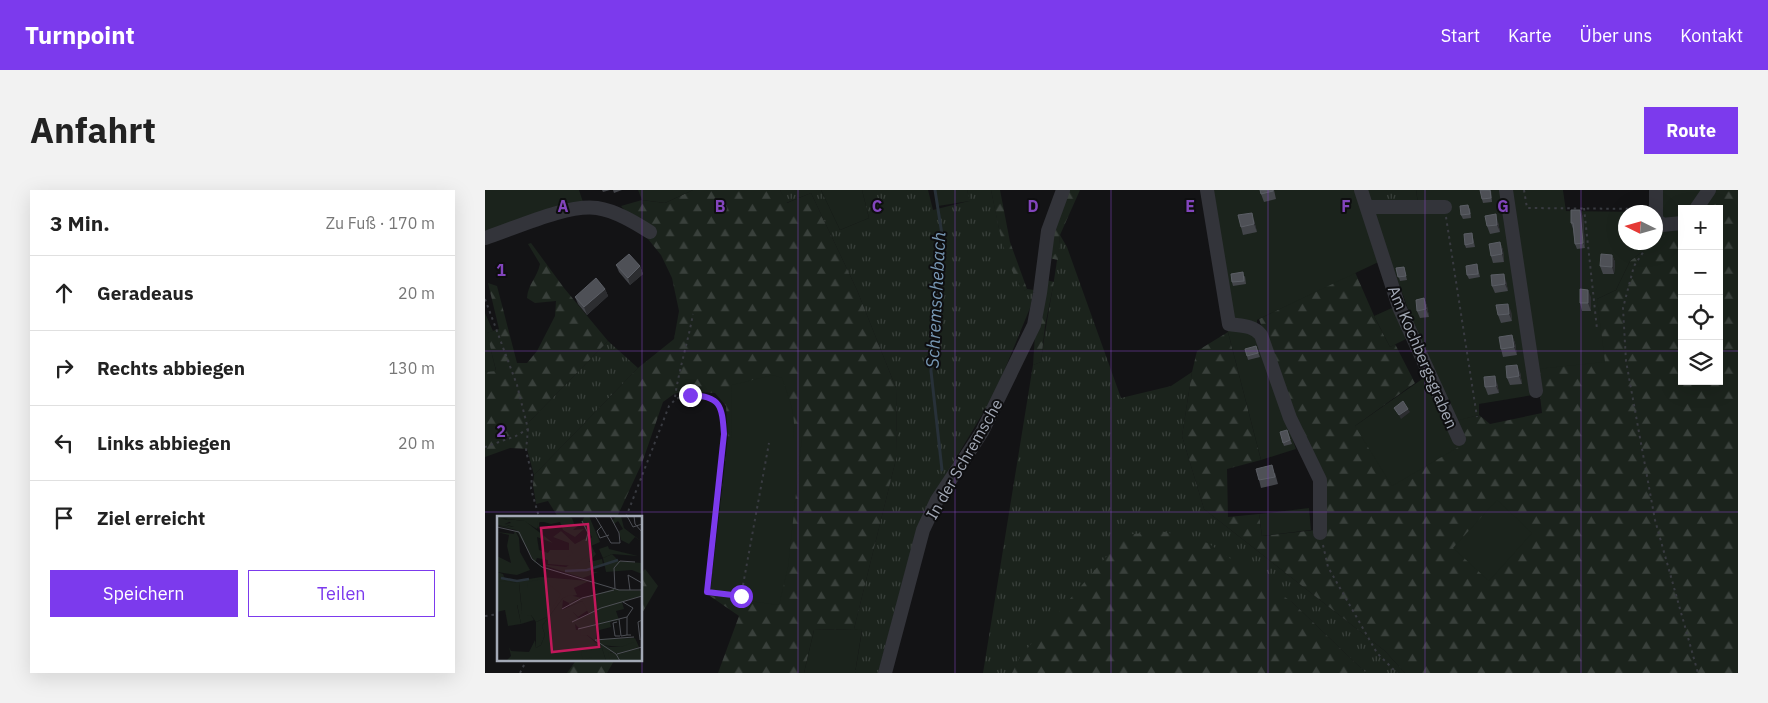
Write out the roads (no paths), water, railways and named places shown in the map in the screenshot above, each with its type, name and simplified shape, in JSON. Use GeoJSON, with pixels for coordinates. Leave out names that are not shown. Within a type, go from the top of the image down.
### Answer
{"type":"FeatureCollection","features":[{"type":"Feature","properties":{"kind":"street","name":"In der Schremsche"},"geometry":{"type":"LineString","coordinates":[[885,673],[923,530],[937,500],[982,432],[1034,325],[1048,230],[1063,190]]}},
{"type":"Feature","properties":{"kind":"street"},"geometry":{"type":"LineString","coordinates":[[1207,190],[1229,324],[1250,326],[1261,335],[1290,418],[1320,480],[1320,533]]}},
{"type":"Feature","properties":{"kind":"street","name":"Am Kochbergsgraben"},"geometry":{"type":"LineString","coordinates":[[1361,190],[1399,306],[1459,439]]}},
{"type":"Feature","properties":{"kind":"street"},"geometry":{"type":"LineString","coordinates":[[1506,190],[1536,391]]}},
{"type":"Feature","properties":{"kind":"street"},"geometry":{"type":"LineString","coordinates":[[1656,190],[1656,219],[1662,225],[1678,223]]}},
{"type":"Feature","properties":{"kind":"street"},"geometry":{"type":"LineString","coordinates":[[1699,205],[1709,190]]}},
{"type":"Feature","properties":{"kind":"street"},"geometry":{"type":"LineString","coordinates":[[1367,207],[1445,207]]}},
{"type":"Feature","properties":{"kind":"street"},"geometry":{"type":"LineString","coordinates":[[485,238],[577,208],[599,208],[624,217],[650,232]]}},
{"type":"Feature","properties":{"kind":"waterway","name":"Schremschebach"},"geometry":{"type":"LineString","coordinates":[[935,190],[943,241],[932,331],[931,371],[942,470]]}}]}
